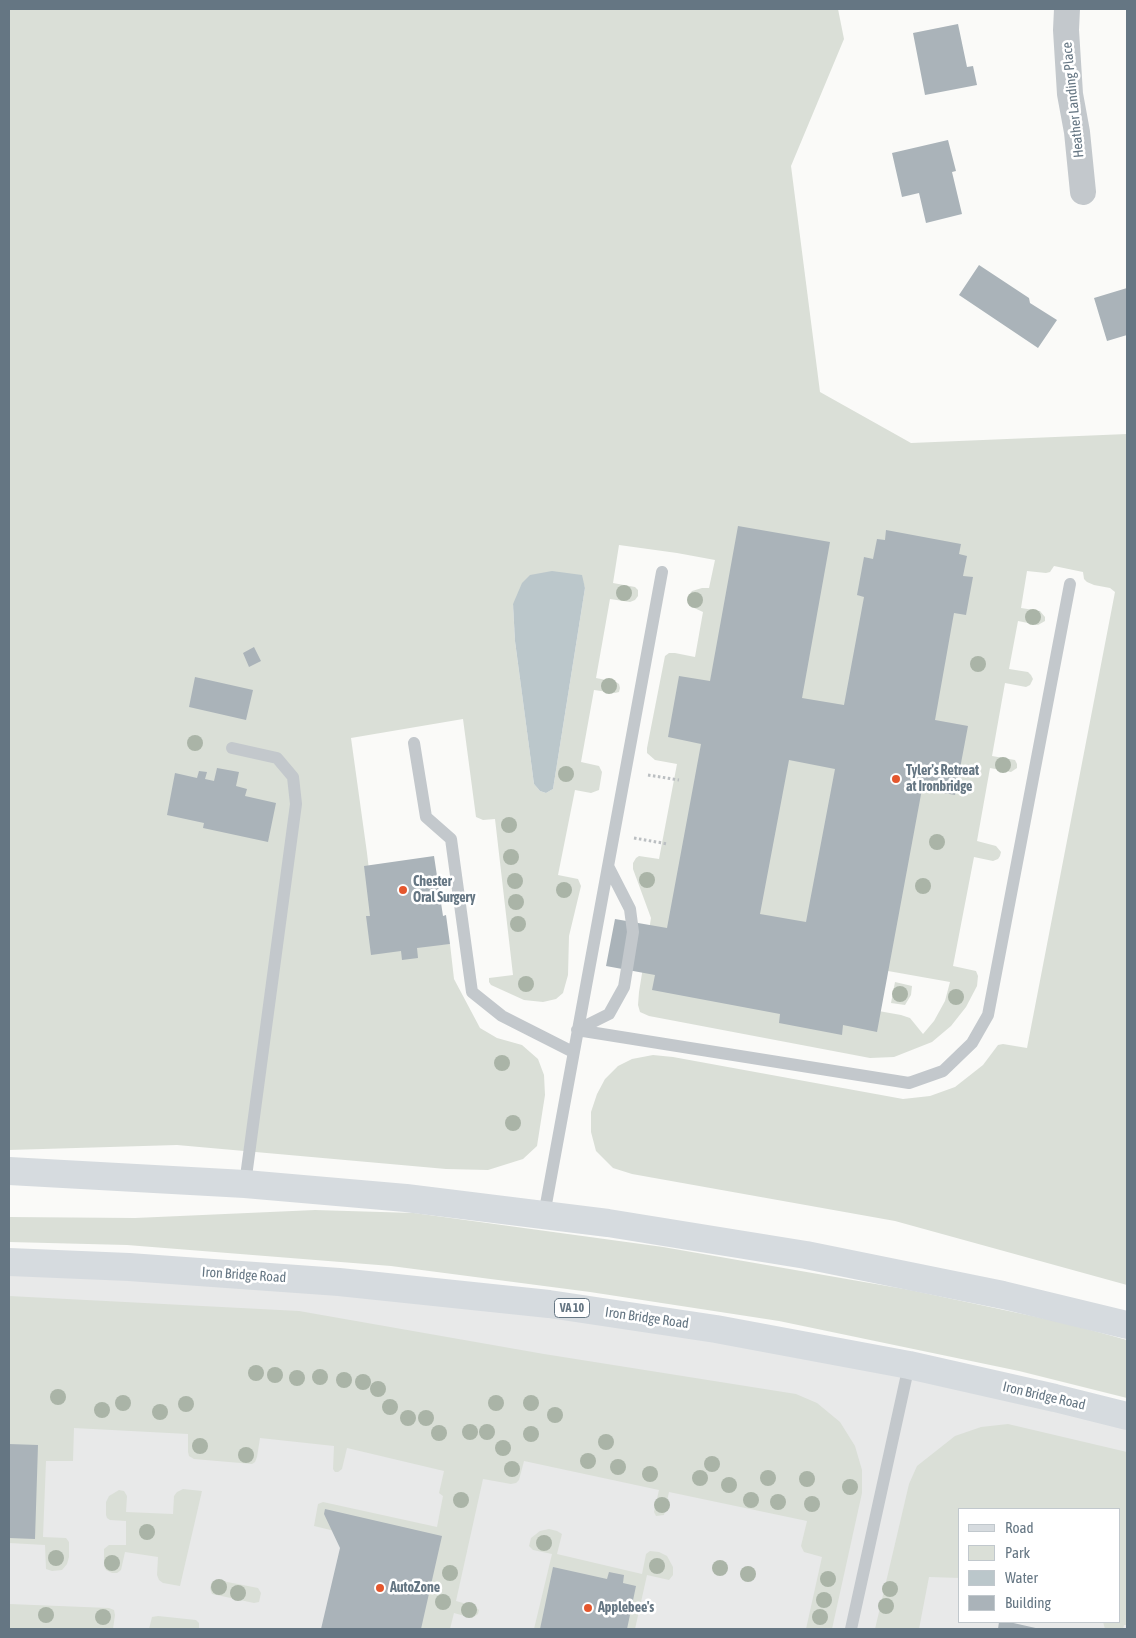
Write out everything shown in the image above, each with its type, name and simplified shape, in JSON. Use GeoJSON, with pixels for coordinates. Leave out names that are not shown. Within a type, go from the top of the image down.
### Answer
{"type":"FeatureCollection","features":[{"type":"Feature","properties":{"kind":"main road"},"geometry":{"type":"LineString","coordinates":[[9,1171],[244,1184],[406,1198],[608,1223],[806,1255],[1003,1295],[1127,1325]]}},
{"type":"Feature","properties":{"kind":"main road","name":"Iron Bridge Road"},"geometry":{"type":"LineString","coordinates":[[9,1262],[129,1267],[340,1282],[548,1304],[716,1329],[909,1365],[1127,1416]]}},
{"type":"Feature","properties":{"kind":"street","name":"Heather Landing Place"},"geometry":{"type":"LineString","coordinates":[[1067,9],[1066,30],[1070,94],[1077,132],[1083,192]]}},
{"type":"Feature","properties":{"kind":"lane"},"geometry":{"type":"LineString","coordinates":[[544,1215],[662,572]]}},
{"type":"Feature","properties":{"kind":"lane"},"geometry":{"type":"LineString","coordinates":[[578,1030],[909,1083],[943,1071],[972,1043],[988,1015],[1070,584]]}},
{"type":"Feature","properties":{"kind":"lane"},"geometry":{"type":"LineString","coordinates":[[414,743],[426,817],[451,839],[472,992],[502,1016],[573,1052]]}},
{"type":"Feature","properties":{"kind":"lane"},"geometry":{"type":"LineString","coordinates":[[232,748],[277,758],[293,777],[296,804],[244,1184]]}},
{"type":"Feature","properties":{"kind":"lane"},"geometry":{"type":"LineString","coordinates":[[578,1030],[609,1014],[624,987],[633,932],[632,924],[630,909],[608,866]]}},
{"type":"Feature","properties":{"kind":"lane"},"geometry":{"type":"LineString","coordinates":[[852,1629],[909,1365]]}},
{"type":"Feature","properties":{"kind":"path"},"geometry":{"type":"LineString","coordinates":[[625,772],[679,780]]}},
{"type":"Feature","properties":{"kind":"path"},"geometry":{"type":"LineString","coordinates":[[614,834],[668,844]]}},
{"type":"Feature","properties":{"kind":"shaded area"},"geometry":{"type":"Polygon","coordinates":[[[9,1263],[549,1304],[1127,1417],[1127,1629],[9,1629],[9,1263]]]}},
{"type":"Feature","properties":{"kind":"green space"},"geometry":{"type":"Polygon","coordinates":[[[9,9],[838,9],[844,39],[791,166],[820,392],[911,443],[1127,434],[1127,1285],[895,1221],[632,1174],[613,1168],[596,1151],[591,1132],[591,1112],[597,1094],[605,1079],[618,1066],[632,1059],[653,1055],[673,1057],[903,1099],[930,1096],[955,1087],[983,1065],[998,1045],[1003,1044],[1027,1048],[1115,592],[1110,588],[1087,582],[1084,579],[1083,572],[1054,566],[1050,572],[1046,573],[1027,571],[1021,608],[1040,611],[1045,617],[1045,621],[1038,625],[1018,621],[1009,669],[1028,672],[1033,679],[1030,685],[1026,687],[1005,683],[992,756],[1015,760],[1017,768],[1011,772],[990,768],[977,841],[996,846],[1001,852],[998,859],[993,861],[974,857],[953,966],[976,971],[978,976],[977,986],[966,1007],[951,1026],[932,1042],[894,1057],[870,1058],[649,1016],[640,1012],[638,1005],[639,992],[651,918],[633,869],[633,863],[639,856],[659,859],[677,764],[655,760],[647,753],[647,748],[665,656],[669,653],[675,653],[695,657],[703,612],[692,607],[688,602],[688,596],[692,591],[709,588],[715,560],[619,545],[613,583],[635,587],[638,590],[638,596],[630,602],[610,599],[596,678],[616,682],[620,688],[619,692],[615,693],[594,690],[581,762],[599,766],[602,772],[599,790],[591,793],[575,790],[558,875],[578,879],[581,886],[569,936],[568,975],[563,993],[556,999],[543,1002],[524,1000],[491,985],[489,982],[489,978],[513,975],[495,819],[483,820],[476,817],[463,719],[351,738],[378,947],[450,944],[454,979],[480,1028],[497,1038],[522,1045],[538,1059],[544,1075],[545,1095],[537,1146],[523,1159],[488,1170],[446,1169],[177,1145],[9,1150],[9,9]],[[581,575],[513,604],[515,641],[534,784],[540,791],[546,793],[553,789],[585,588],[581,575]],[[888,971],[873,1010],[910,1018],[923,1034],[934,1021],[945,1001],[950,982],[888,971]]]}},
{"type":"Feature","properties":{"kind":"green space"},"geometry":{"type":"Polygon","coordinates":[[[895,982],[912,986],[911,995],[905,1005],[891,1003],[895,982]]]}},
{"type":"Feature","properties":{"kind":"green space"},"geometry":{"type":"Polygon","coordinates":[[[315,1210],[414,1213],[663,1247],[910,1290],[1065,1323],[1127,1340],[1127,1398],[1019,1371],[779,1321],[590,1292],[391,1266],[127,1245],[9,1242],[9,1217],[135,1218],[315,1210]]]}},
{"type":"Feature","properties":{"kind":"green space"},"geometry":{"type":"Polygon","coordinates":[[[9,1296],[299,1311],[544,1354],[796,1394],[817,1403],[840,1422],[855,1446],[862,1470],[862,1493],[832,1629],[806,1629],[822,1557],[804,1552],[801,1546],[807,1521],[669,1492],[664,1515],[656,1516],[654,1512],[659,1490],[524,1461],[519,1480],[516,1483],[511,1484],[483,1479],[456,1601],[474,1606],[479,1610],[478,1614],[472,1618],[454,1613],[450,1629],[325,1629],[345,1547],[343,1533],[314,1526],[318,1504],[323,1502],[437,1527],[443,1496],[439,1493],[444,1471],[347,1448],[342,1469],[335,1472],[333,1469],[334,1446],[260,1438],[257,1457],[252,1464],[194,1459],[189,1456],[188,1452],[188,1434],[74,1428],[73,1461],[46,1461],[43,1537],[66,1538],[69,1542],[69,1557],[67,1564],[62,1570],[52,1571],[46,1569],[45,1545],[9,1543],[9,1296]]]}},
{"type":"Feature","properties":{"kind":"green space"},"geometry":{"type":"Polygon","coordinates":[[[1008,1424],[1127,1452],[1127,1625],[1124,1625],[1123,1629],[1105,1629],[1103,1623],[1121,1623],[1121,1508],[958,1508],[958,1578],[929,1577],[919,1629],[875,1629],[909,1484],[917,1466],[955,1436],[981,1427],[1008,1424]]]}},
{"type":"Feature","properties":{"kind":"green space"},"geometry":{"type":"Polygon","coordinates":[[[183,1489],[202,1491],[180,1586],[163,1583],[159,1580],[157,1575],[158,1557],[125,1552],[121,1570],[117,1573],[112,1573],[106,1570],[104,1566],[104,1549],[109,1545],[126,1545],[126,1521],[110,1520],[107,1518],[106,1502],[109,1496],[119,1490],[124,1491],[127,1496],[126,1512],[173,1514],[174,1496],[183,1489]]]}},
{"type":"Feature","properties":{"kind":"green space"},"geometry":{"type":"Polygon","coordinates":[[[549,1529],[562,1534],[557,1554],[642,1574],[646,1554],[650,1551],[659,1552],[667,1556],[673,1567],[673,1575],[669,1580],[647,1575],[635,1629],[625,1629],[633,1590],[556,1573],[543,1629],[534,1629],[552,1554],[533,1550],[529,1546],[531,1538],[540,1531],[549,1529]]]}},
{"type":"Feature","properties":{"kind":"green space"},"geometry":{"type":"Polygon","coordinates":[[[217,1580],[258,1588],[261,1593],[259,1602],[254,1603],[212,1594],[210,1588],[212,1582],[217,1580]]]}},
{"type":"Feature","properties":{"kind":"green space"},"geometry":{"type":"Polygon","coordinates":[[[9,1604],[109,1608],[114,1610],[115,1615],[113,1629],[9,1628],[9,1604]]]}},
{"type":"Feature","properties":{"kind":"green space"},"geometry":{"type":"Polygon","coordinates":[[[152,1617],[196,1620],[199,1623],[199,1629],[149,1629],[152,1617]]]}},
{"type":"Feature","properties":{"kind":"water"},"geometry":{"type":"Polygon","coordinates":[[[552,571],[582,575],[585,588],[553,789],[546,793],[540,791],[534,784],[515,641],[513,604],[522,583],[530,575],[552,571]]]}},
{"type":"Feature","properties":{"kind":"building"},"geometry":{"type":"Polygon","coordinates":[[[958,24],[967,67],[973,66],[977,85],[925,95],[913,33],[958,24]]]}},
{"type":"Feature","properties":{"kind":"building"},"geometry":{"type":"Polygon","coordinates":[[[948,140],[956,171],[952,172],[962,214],[926,223],[919,193],[902,197],[892,153],[948,140]]]}},
{"type":"Feature","properties":{"kind":"building"},"geometry":{"type":"Polygon","coordinates":[[[979,265],[1029,298],[1030,303],[1057,320],[1038,348],[959,295],[979,265]]]}},
{"type":"Feature","properties":{"kind":"building"},"geometry":{"type":"Polygon","coordinates":[[[1127,288],[1127,335],[1107,341],[1094,298],[1127,288]]]}},
{"type":"Feature","properties":{"kind":"building","name":"Tyler's Retreat at Ironbridge"},"geometry":{"type":"Polygon","coordinates":[[[738,526],[830,542],[802,698],[844,705],[864,597],[857,595],[864,557],[873,559],[877,539],[885,540],[886,530],[961,544],[959,554],[967,556],[963,576],[973,577],[966,615],[954,613],[935,720],[968,726],[955,795],[922,789],[877,1032],[843,1025],[842,1035],[779,1023],[780,1014],[652,990],[655,975],[606,966],[615,919],[667,928],[701,744],[668,737],[679,676],[710,681],[738,526]],[[789,760],[760,914],[806,922],[835,769],[789,760]]]}},
{"type":"Feature","properties":{"kind":"building"},"geometry":{"type":"Polygon","coordinates":[[[254,647],[261,661],[249,667],[243,653],[254,647]]]}},
{"type":"Feature","properties":{"kind":"building"},"geometry":{"type":"Polygon","coordinates":[[[195,677],[253,690],[246,720],[189,707],[195,677]]]}},
{"type":"Feature","properties":{"kind":"building"},"geometry":{"type":"Polygon","coordinates":[[[217,768],[239,772],[236,786],[247,789],[245,796],[276,803],[268,842],[203,828],[204,823],[167,815],[175,773],[197,778],[199,771],[207,772],[205,779],[214,781],[217,768]]]}},
{"type":"Feature","properties":{"kind":"building","name":"Chester Oral Surgery"},"geometry":{"type":"Polygon","coordinates":[[[434,856],[443,916],[446,915],[450,944],[417,948],[418,958],[402,960],[401,951],[371,955],[366,916],[370,916],[364,866],[434,856]]]}},
{"type":"Feature","properties":{"kind":"building"},"geometry":{"type":"Polygon","coordinates":[[[9,1444],[38,1445],[35,1539],[9,1538],[9,1444]]]}},
{"type":"Feature","properties":{"kind":"building","name":"AutoZone"},"geometry":{"type":"Polygon","coordinates":[[[325,1509],[442,1536],[421,1629],[321,1629],[340,1548],[324,1514],[325,1509]]]}},
{"type":"Feature","properties":{"kind":"building","name":"Applebee's"},"geometry":{"type":"Polygon","coordinates":[[[553,1567],[607,1579],[609,1572],[624,1575],[623,1583],[636,1586],[627,1629],[540,1629],[553,1567]]]}},
{"type":"Feature","properties":{"kind":"building"},"geometry":{"type":"Polygon","coordinates":[[[999,1623],[1013,1623],[1040,1629],[998,1629],[999,1623]]]}},
{"type":"Feature","properties":{"kind":"place","name":"Tyler's Retreat at Ironbridge"},"geometry":{"type":"Point","coordinates":[896,779]}},
{"type":"Feature","properties":{"kind":"place","name":"Chester Oral Surgery"},"geometry":{"type":"Point","coordinates":[403,890]}},
{"type":"Feature","properties":{"kind":"place","name":"AutoZone"},"geometry":{"type":"Point","coordinates":[380,1588]}},
{"type":"Feature","properties":{"kind":"place","name":"Applebee's"},"geometry":{"type":"Point","coordinates":[588,1608]}}]}
